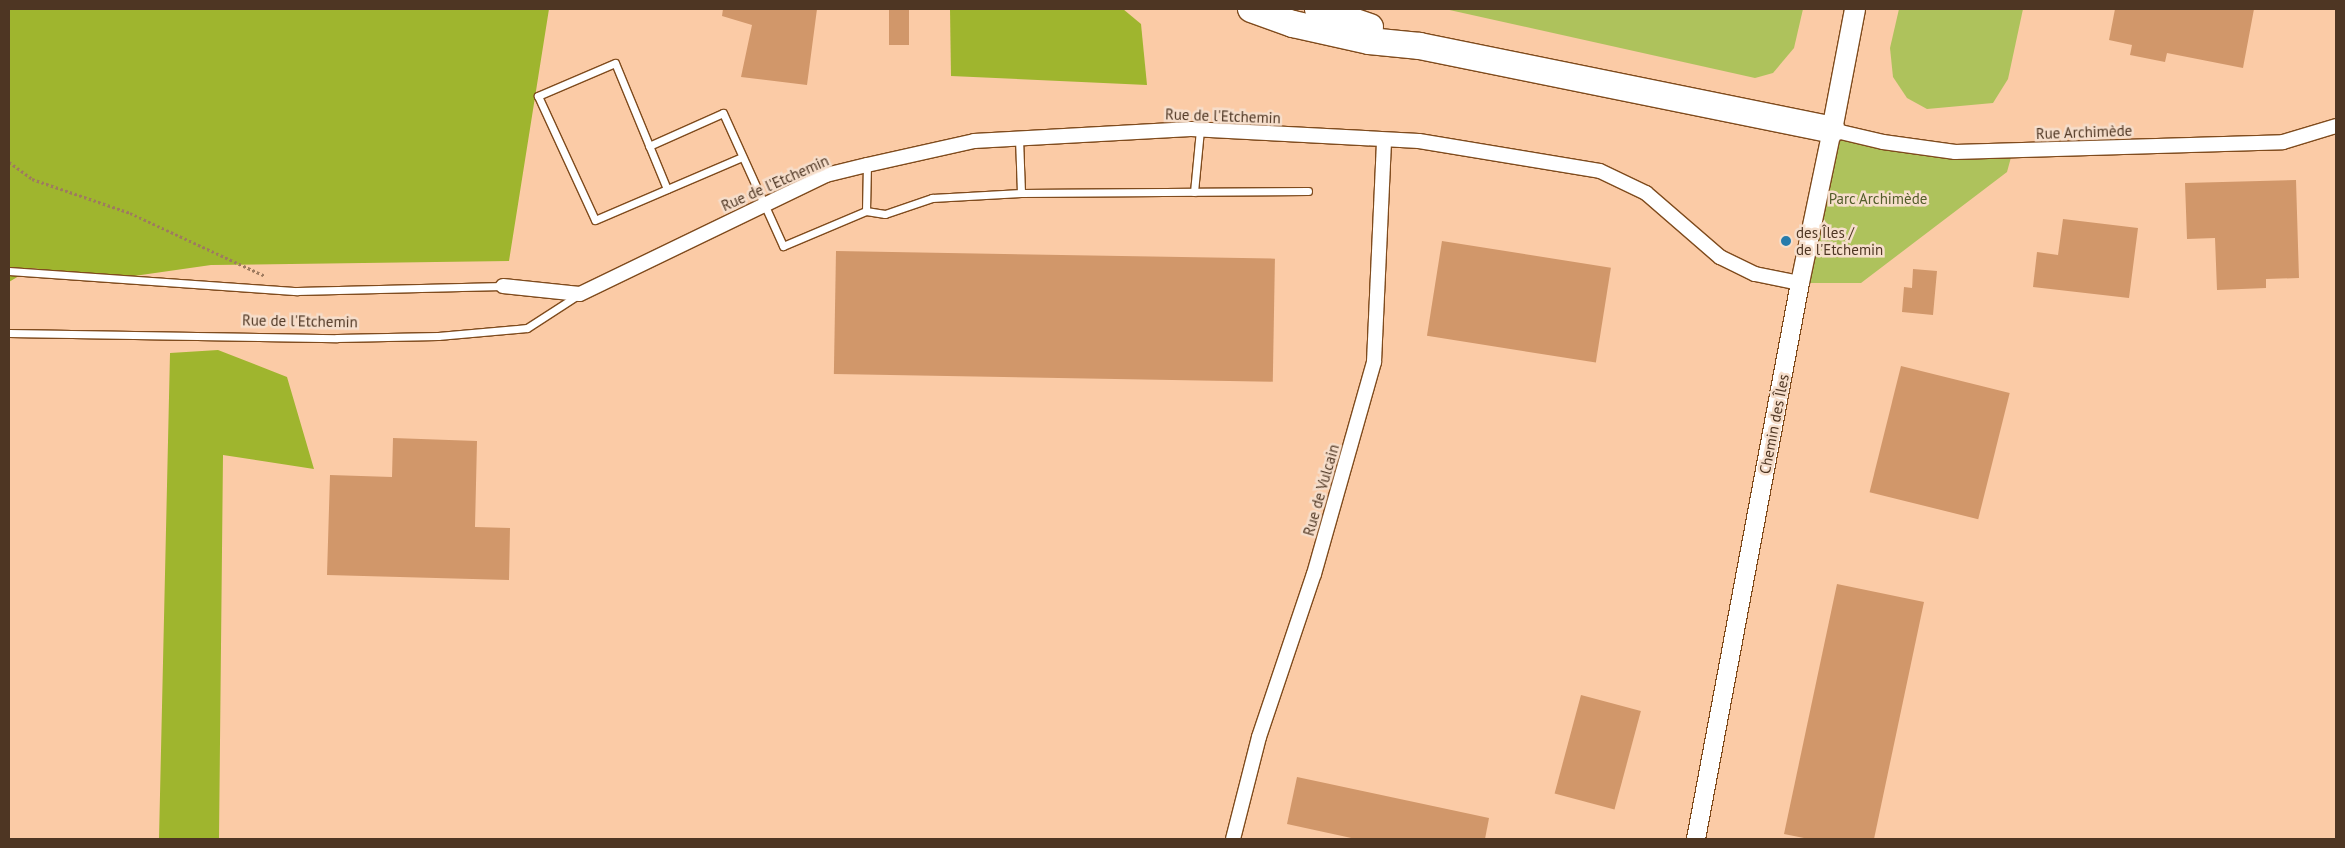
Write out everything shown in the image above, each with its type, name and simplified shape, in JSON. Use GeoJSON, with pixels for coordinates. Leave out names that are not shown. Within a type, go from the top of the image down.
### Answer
{"type":"FeatureCollection","features":[{"type":"Feature","properties":{"kind":"highway"},"geometry":{"type":"LineString","coordinates":[[1251,9],[1293,24],[1369,41],[1420,46],[1832,130]]}},
{"type":"Feature","properties":{"kind":"highway"},"geometry":{"type":"LineString","coordinates":[[1318,9],[1420,46]]}},
{"type":"Feature","properties":{"kind":"main road","name":"Chemin des Îles"},"geometry":{"type":"LineString","coordinates":[[1832,130],[1854,9]]}},
{"type":"Feature","properties":{"kind":"street","name":"Rue Archimède"},"geometry":{"type":"LineString","coordinates":[[1832,130],[1882,142],[1955,152],[2283,142],[2336,126]]}},
{"type":"Feature","properties":{"kind":"street","name":"Rue de l'Etchemin"},"geometry":{"type":"LineString","coordinates":[[503,286],[580,294],[826,175],[974,141],[1200,130],[1418,141],[1600,171],[1646,193],[1720,257],[1755,274],[1800,283]]}},
{"type":"Feature","properties":{"kind":"street","name":"Chemin des Îles"},"geometry":{"type":"LineString","coordinates":[[1696,839],[1800,283],[1832,130]]}},
{"type":"Feature","properties":{"kind":"street","name":"Rue de Vulcain"},"geometry":{"type":"LineString","coordinates":[[1233,839],[1260,737],[1314,574],[1374,362],[1384,140]]}},
{"type":"Feature","properties":{"kind":"lane"},"geometry":{"type":"LineString","coordinates":[[667,189],[615,63],[538,96],[595,220],[742,157]]}},
{"type":"Feature","properties":{"kind":"lane"},"geometry":{"type":"LineString","coordinates":[[649,146],[723,113],[783,246],[866,211],[885,214],[932,198],[1021,193],[1308,192]]}},
{"type":"Feature","properties":{"kind":"lane"},"geometry":{"type":"LineString","coordinates":[[1194,192],[1200,130]]}},
{"type":"Feature","properties":{"kind":"lane"},"geometry":{"type":"LineString","coordinates":[[1019,138],[1021,193]]}},
{"type":"Feature","properties":{"kind":"lane"},"geometry":{"type":"LineString","coordinates":[[866,211],[867,165]]}},
{"type":"Feature","properties":{"kind":"lane","name":"Rue de l'Etchemin"},"geometry":{"type":"LineString","coordinates":[[9,271],[297,291],[503,286]]}},
{"type":"Feature","properties":{"kind":"lane","name":"Rue de l'Etchemin"},"geometry":{"type":"LineString","coordinates":[[9,333],[337,338],[438,336],[528,328],[580,294]]}},
{"type":"Feature","properties":{"kind":"path"},"geometry":{"type":"LineString","coordinates":[[9,162],[32,180],[130,213],[297,291]]}},
{"type":"Feature","properties":{"kind":"green space"},"geometry":{"type":"Polygon","coordinates":[[[9,9],[549,9],[509,261],[211,265],[113,279],[32,268],[9,282],[9,9]]]}},
{"type":"Feature","properties":{"kind":"green space"},"geometry":{"type":"Polygon","coordinates":[[[950,9],[1123,9],[1141,24],[1147,85],[951,76],[950,9]]]}},
{"type":"Feature","properties":{"kind":"green space"},"geometry":{"type":"Polygon","coordinates":[[[1445,9],[1803,9],[1794,48],[1773,73],[1755,78],[1445,9]]]}},
{"type":"Feature","properties":{"kind":"green space"},"geometry":{"type":"Polygon","coordinates":[[[1899,9],[2023,9],[2008,79],[1993,103],[1927,109],[1907,98],[1893,77],[1890,48],[1899,9]]]}},
{"type":"Feature","properties":{"kind":"green space","name":"Parc Archimède"},"geometry":{"type":"Polygon","coordinates":[[[1832,130],[1883,142],[2013,150],[2007,172],[1861,283],[1800,283],[1832,130]]]}},
{"type":"Feature","properties":{"kind":"green space"},"geometry":{"type":"Polygon","coordinates":[[[218,350],[287,377],[314,469],[223,455],[219,839],[159,839],[170,353],[218,350]]]}},
{"type":"Feature","properties":{"kind":"building"},"geometry":{"type":"Polygon","coordinates":[[[723,9],[817,9],[807,85],[741,77],[752,25],[722,16],[723,9]]]}},
{"type":"Feature","properties":{"kind":"building"},"geometry":{"type":"Polygon","coordinates":[[[889,9],[909,9],[909,45],[889,45],[889,9]]]}},
{"type":"Feature","properties":{"kind":"building"},"geometry":{"type":"Polygon","coordinates":[[[2115,9],[2254,9],[2243,68],[2167,53],[2165,62],[2130,55],[2132,45],[2109,40],[2115,9]]]}},
{"type":"Feature","properties":{"kind":"building"},"geometry":{"type":"Polygon","coordinates":[[[2296,180],[2299,278],[2266,279],[2266,288],[2217,290],[2215,238],[2187,239],[2185,183],[2296,180]]]}},
{"type":"Feature","properties":{"kind":"building"},"geometry":{"type":"Polygon","coordinates":[[[2063,219],[2138,228],[2129,298],[2033,287],[2037,252],[2058,255],[2063,219]]]}},
{"type":"Feature","properties":{"kind":"building"},"geometry":{"type":"Polygon","coordinates":[[[1442,241],[1611,268],[1596,363],[1427,336],[1442,241]]]}},
{"type":"Feature","properties":{"kind":"building"},"geometry":{"type":"Polygon","coordinates":[[[836,251],[1275,259],[1273,382],[834,374],[836,251]]]}},
{"type":"Feature","properties":{"kind":"building"},"geometry":{"type":"Polygon","coordinates":[[[1913,269],[1937,271],[1933,315],[1902,312],[1904,287],[1912,288],[1913,269]]]}},
{"type":"Feature","properties":{"kind":"building"},"geometry":{"type":"Polygon","coordinates":[[[1901,366],[2010,393],[1978,519],[1870,492],[1901,366]]]}},
{"type":"Feature","properties":{"kind":"building"},"geometry":{"type":"Polygon","coordinates":[[[393,438],[477,441],[475,527],[510,528],[509,580],[327,575],[330,475],[392,477],[393,438]]]}},
{"type":"Feature","properties":{"kind":"building"},"geometry":{"type":"Polygon","coordinates":[[[1837,584],[1924,602],[1874,839],[1809,839],[1784,834],[1837,584]]]}},
{"type":"Feature","properties":{"kind":"building"},"geometry":{"type":"Polygon","coordinates":[[[1581,695],[1641,711],[1614,810],[1555,794],[1581,695]]]}},
{"type":"Feature","properties":{"kind":"building"},"geometry":{"type":"Polygon","coordinates":[[[1297,777],[1489,818],[1485,839],[1356,839],[1287,824],[1297,777]]]}},
{"type":"Feature","properties":{"kind":"place","name":"des Îles / de l'Etchemin"},"geometry":{"type":"Point","coordinates":[1786,241]}}]}
